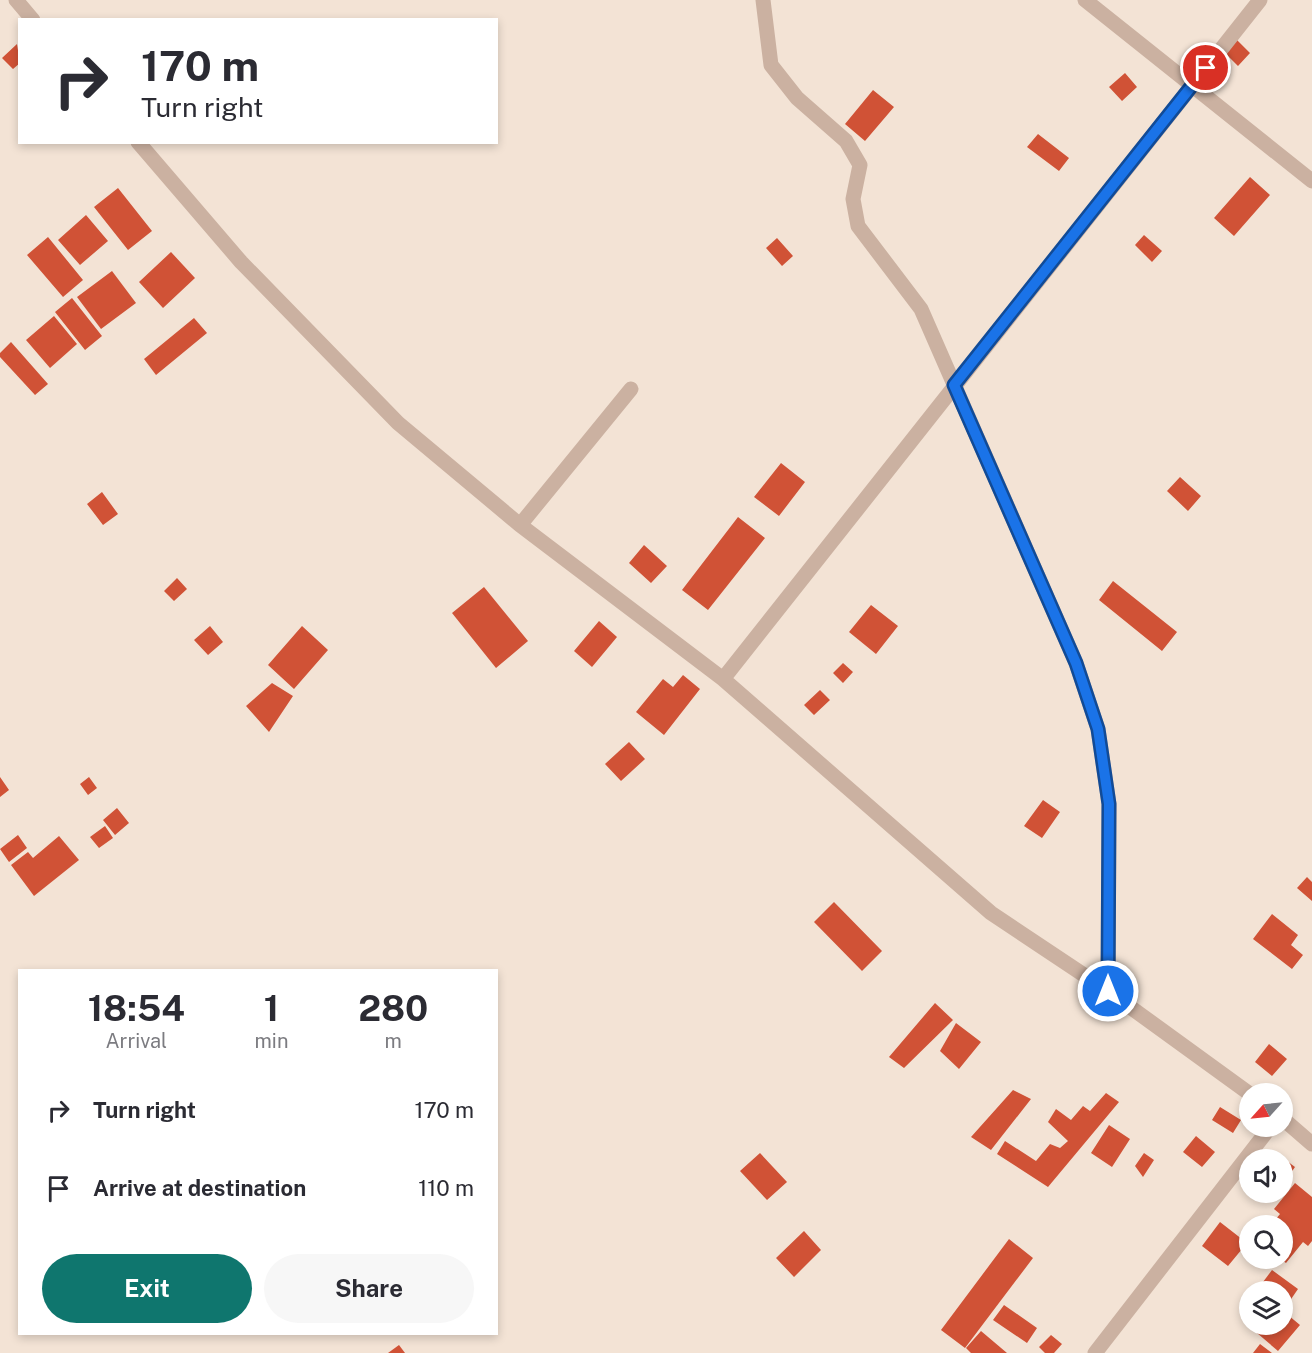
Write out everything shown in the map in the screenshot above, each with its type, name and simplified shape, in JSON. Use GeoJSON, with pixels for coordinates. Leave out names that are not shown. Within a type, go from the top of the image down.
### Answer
{"type":"FeatureCollection","features":[{"type":"Feature","properties":{"kind":"street"},"geometry":{"type":"LineString","coordinates":[[16,0],[31,18]]}},
{"type":"Feature","properties":{"kind":"street"},"geometry":{"type":"LineString","coordinates":[[764,0],[771,65],[797,98],[846,141],[860,165],[853,199],[858,226],[921,309],[1076,663],[1098,729],[1109,804],[1108,991]]}},
{"type":"Feature","properties":{"kind":"street"},"geometry":{"type":"LineString","coordinates":[[1085,0],[1312,181]]}},
{"type":"Feature","properties":{"kind":"street"},"geometry":{"type":"LineString","coordinates":[[723,679],[1260,0]]}},
{"type":"Feature","properties":{"kind":"street"},"geometry":{"type":"LineString","coordinates":[[140,144],[241,262],[398,423],[520,525],[723,679],[991,914],[1108,991],[1239,1086]]}},
{"type":"Feature","properties":{"kind":"street"},"geometry":{"type":"LineString","coordinates":[[520,525],[631,389]]}},
{"type":"Feature","properties":{"kind":"street"},"geometry":{"type":"LineString","coordinates":[[1293,1128],[1312,1144]]}},
{"type":"Feature","properties":{"kind":"street"},"geometry":{"type":"LineString","coordinates":[[1095,1353],[1262,1137]]}},
{"type":"Feature","properties":{"kind":"building"},"geometry":{"type":"Polygon","coordinates":[[[1237,40],[1250,53],[1238,66],[1225,53],[1237,40]]]}},
{"type":"Feature","properties":{"kind":"building"},"geometry":{"type":"Polygon","coordinates":[[[17,44],[18,65],[13,69],[2,58],[17,44]]]}},
{"type":"Feature","properties":{"kind":"building"},"geometry":{"type":"Polygon","coordinates":[[[1125,73],[1137,87],[1122,101],[1109,87],[1125,73]]]}},
{"type":"Feature","properties":{"kind":"building"},"geometry":{"type":"Polygon","coordinates":[[[873,90],[894,107],[865,141],[845,124],[873,90]]]}},
{"type":"Feature","properties":{"kind":"building"},"geometry":{"type":"Polygon","coordinates":[[[1038,134],[1069,158],[1059,171],[1027,147],[1038,134]]]}},
{"type":"Feature","properties":{"kind":"building"},"geometry":{"type":"Polygon","coordinates":[[[1250,177],[1270,195],[1234,236],[1214,218],[1250,177]]]}},
{"type":"Feature","properties":{"kind":"building"},"geometry":{"type":"Polygon","coordinates":[[[118,188],[152,231],[128,250],[94,207],[118,188]]]}},
{"type":"Feature","properties":{"kind":"building"},"geometry":{"type":"Polygon","coordinates":[[[86,215],[108,241],[80,265],[58,240],[86,215]]]}},
{"type":"Feature","properties":{"kind":"building"},"geometry":{"type":"Polygon","coordinates":[[[1144,235],[1162,251],[1152,262],[1135,245],[1144,235]]]}},
{"type":"Feature","properties":{"kind":"building"},"geometry":{"type":"Polygon","coordinates":[[[48,237],[83,280],[63,297],[27,255],[48,237]]]}},
{"type":"Feature","properties":{"kind":"building"},"geometry":{"type":"Polygon","coordinates":[[[777,238],[793,256],[782,266],[766,248],[777,238]]]}},
{"type":"Feature","properties":{"kind":"building"},"geometry":{"type":"Polygon","coordinates":[[[171,252],[195,278],[163,308],[139,282],[171,252]]]}},
{"type":"Feature","properties":{"kind":"building"},"geometry":{"type":"Polygon","coordinates":[[[112,271],[136,303],[101,329],[77,297],[112,271]]]}},
{"type":"Feature","properties":{"kind":"building"},"geometry":{"type":"Polygon","coordinates":[[[72,298],[102,336],[85,350],[55,312],[72,298]]]}},
{"type":"Feature","properties":{"kind":"building"},"geometry":{"type":"Polygon","coordinates":[[[54,316],[77,344],[50,368],[26,340],[54,316]]]}},
{"type":"Feature","properties":{"kind":"building"},"geometry":{"type":"Polygon","coordinates":[[[194,318],[207,333],[156,375],[144,359],[194,318]]]}},
{"type":"Feature","properties":{"kind":"building"},"geometry":{"type":"Polygon","coordinates":[[[11,342],[48,384],[35,395],[0,357],[0,353],[11,342]]]}},
{"type":"Feature","properties":{"kind":"building"},"geometry":{"type":"Polygon","coordinates":[[[781,463],[805,482],[779,516],[754,497],[781,463]]]}},
{"type":"Feature","properties":{"kind":"building"},"geometry":{"type":"Polygon","coordinates":[[[1180,477],[1201,496],[1188,511],[1167,491],[1180,477]]]}},
{"type":"Feature","properties":{"kind":"building"},"geometry":{"type":"Polygon","coordinates":[[[102,492],[118,514],[103,525],[87,504],[102,492]]]}},
{"type":"Feature","properties":{"kind":"building"},"geometry":{"type":"Polygon","coordinates":[[[738,517],[765,538],[708,610],[682,590],[738,517]]]}},
{"type":"Feature","properties":{"kind":"building"},"geometry":{"type":"Polygon","coordinates":[[[644,545],[667,566],[651,583],[629,563],[644,545]]]}},
{"type":"Feature","properties":{"kind":"building"},"geometry":{"type":"Polygon","coordinates":[[[177,578],[187,589],[174,601],[164,591],[177,578]]]}},
{"type":"Feature","properties":{"kind":"building"},"geometry":{"type":"Polygon","coordinates":[[[1113,581],[1177,632],[1162,651],[1099,600],[1113,581]]]}},
{"type":"Feature","properties":{"kind":"building"},"geometry":{"type":"Polygon","coordinates":[[[484,587],[528,641],[496,668],[452,613],[484,587]]]}},
{"type":"Feature","properties":{"kind":"building"},"geometry":{"type":"Polygon","coordinates":[[[871,605],[898,626],[876,654],[849,632],[871,605]]]}},
{"type":"Feature","properties":{"kind":"building"},"geometry":{"type":"Polygon","coordinates":[[[599,621],[617,637],[592,667],[574,651],[599,621]]]}},
{"type":"Feature","properties":{"kind":"building"},"geometry":{"type":"Polygon","coordinates":[[[210,626],[223,642],[208,655],[194,640],[210,626]]]}},
{"type":"Feature","properties":{"kind":"building"},"geometry":{"type":"Polygon","coordinates":[[[302,626],[328,650],[294,689],[268,665],[302,626]]]}},
{"type":"Feature","properties":{"kind":"building"},"geometry":{"type":"Polygon","coordinates":[[[843,663],[853,672],[843,683],[833,673],[843,663]]]}},
{"type":"Feature","properties":{"kind":"building"},"geometry":{"type":"Polygon","coordinates":[[[683,675],[700,689],[664,735],[636,712],[663,679],[673,687],[683,675]]]}},
{"type":"Feature","properties":{"kind":"building"},"geometry":{"type":"Polygon","coordinates":[[[272,683],[293,696],[269,732],[246,706],[272,683]]]}},
{"type":"Feature","properties":{"kind":"building"},"geometry":{"type":"Polygon","coordinates":[[[820,690],[830,700],[814,715],[804,705],[820,690]]]}},
{"type":"Feature","properties":{"kind":"building"},"geometry":{"type":"Polygon","coordinates":[[[629,742],[645,759],[621,781],[605,764],[629,742]]]}},
{"type":"Feature","properties":{"kind":"building"},"geometry":{"type":"Polygon","coordinates":[[[0,777],[9,790],[0,797],[0,777]]]}},
{"type":"Feature","properties":{"kind":"building"},"geometry":{"type":"Polygon","coordinates":[[[89,777],[97,788],[88,795],[80,784],[89,777]]]}},
{"type":"Feature","properties":{"kind":"building"},"geometry":{"type":"Polygon","coordinates":[[[1043,800],[1060,812],[1042,838],[1024,826],[1043,800]]]}},
{"type":"Feature","properties":{"kind":"building"},"geometry":{"type":"Polygon","coordinates":[[[117,808],[129,823],[115,835],[103,820],[117,808]]]}},
{"type":"Feature","properties":{"kind":"building"},"geometry":{"type":"Polygon","coordinates":[[[105,826],[113,838],[99,848],[90,837],[105,826]]]}},
{"type":"Feature","properties":{"kind":"building"},"geometry":{"type":"Polygon","coordinates":[[[18,835],[27,848],[9,862],[0,849],[18,835]]]}},
{"type":"Feature","properties":{"kind":"building"},"geometry":{"type":"Polygon","coordinates":[[[59,836],[79,860],[34,896],[11,865],[28,852],[33,858],[59,836]]]}},
{"type":"Feature","properties":{"kind":"building"},"geometry":{"type":"Polygon","coordinates":[[[1307,877],[1312,882],[1312,901],[1297,888],[1307,877]]]}},
{"type":"Feature","properties":{"kind":"building"},"geometry":{"type":"Polygon","coordinates":[[[834,902],[882,951],[862,971],[814,922],[834,902]]]}},
{"type":"Feature","properties":{"kind":"building"},"geometry":{"type":"Polygon","coordinates":[[[1272,914],[1298,935],[1291,945],[1303,955],[1292,969],[1253,939],[1272,914]]]}},
{"type":"Feature","properties":{"kind":"building"},"geometry":{"type":"Polygon","coordinates":[[[935,1003],[953,1020],[904,1068],[889,1057],[935,1003]]]}},
{"type":"Feature","properties":{"kind":"building"},"geometry":{"type":"Polygon","coordinates":[[[956,1023],[981,1042],[959,1069],[940,1051],[956,1023]]]}},
{"type":"Feature","properties":{"kind":"building"},"geometry":{"type":"Polygon","coordinates":[[[1269,1044],[1287,1059],[1272,1076],[1255,1062],[1269,1044]]]}},
{"type":"Feature","properties":{"kind":"building"},"geometry":{"type":"Polygon","coordinates":[[[1013,1090],[1031,1099],[991,1150],[971,1137],[1013,1090]]]}},
{"type":"Feature","properties":{"kind":"building"},"geometry":{"type":"Polygon","coordinates":[[[1106,1093],[1119,1102],[1048,1187],[997,1154],[1005,1141],[1036,1161],[1050,1144],[1060,1148],[1068,1141],[1048,1122],[1056,1109],[1071,1120],[1083,1106],[1090,1111],[1106,1093]]]}},
{"type":"Feature","properties":{"kind":"building"},"geometry":{"type":"Polygon","coordinates":[[[1220,1107],[1239,1119],[1239,1123],[1233,1133],[1212,1120],[1220,1107]]]}},
{"type":"Feature","properties":{"kind":"building"},"geometry":{"type":"Polygon","coordinates":[[[1109,1125],[1130,1139],[1112,1167],[1091,1153],[1109,1125]]]}},
{"type":"Feature","properties":{"kind":"building"},"geometry":{"type":"Polygon","coordinates":[[[1196,1136],[1215,1152],[1202,1167],[1183,1152],[1196,1136]]]}},
{"type":"Feature","properties":{"kind":"building"},"geometry":{"type":"Polygon","coordinates":[[[760,1153],[787,1182],[767,1200],[740,1171],[760,1153]]]}},
{"type":"Feature","properties":{"kind":"building"},"geometry":{"type":"Polygon","coordinates":[[[1144,1153],[1154,1160],[1143,1177],[1135,1166],[1144,1153]]]}},
{"type":"Feature","properties":{"kind":"building"},"geometry":{"type":"Polygon","coordinates":[[[1295,1183],[1312,1197],[1312,1241],[1308,1246],[1303,1242],[1293,1254],[1293,1215],[1279,1215],[1274,1209],[1279,1203],[1293,1203],[1295,1183]]]}},
{"type":"Feature","properties":{"kind":"building"},"geometry":{"type":"Polygon","coordinates":[[[1220,1222],[1239,1237],[1239,1253],[1228,1266],[1202,1246],[1220,1222]]]}},
{"type":"Feature","properties":{"kind":"building"},"geometry":{"type":"Polygon","coordinates":[[[804,1231],[821,1250],[794,1277],[776,1258],[804,1231]]]}},
{"type":"Feature","properties":{"kind":"building"},"geometry":{"type":"Polygon","coordinates":[[[1009,1239],[1033,1258],[965,1348],[941,1330],[1009,1239]]]}},
{"type":"Feature","properties":{"kind":"building"},"geometry":{"type":"Polygon","coordinates":[[[1272,1270],[1287,1281],[1264,1281],[1272,1270]]]}},
{"type":"Feature","properties":{"kind":"building"},"geometry":{"type":"Polygon","coordinates":[[[1293,1285],[1298,1289],[1293,1296],[1293,1285]]]}},
{"type":"Feature","properties":{"kind":"building"},"geometry":{"type":"Polygon","coordinates":[[[1004,1305],[1037,1328],[1027,1343],[993,1320],[1004,1305]]]}},
{"type":"Feature","properties":{"kind":"building"},"geometry":{"type":"Polygon","coordinates":[[[1293,1319],[1300,1325],[1293,1333],[1293,1319]]]}},
{"type":"Feature","properties":{"kind":"building"},"geometry":{"type":"Polygon","coordinates":[[[981,1331],[1007,1353],[971,1353],[966,1348],[981,1331]]]}},
{"type":"Feature","properties":{"kind":"building"},"geometry":{"type":"Polygon","coordinates":[[[1051,1335],[1062,1344],[1054,1353],[1045,1353],[1039,1347],[1051,1335]]]}},
{"type":"Feature","properties":{"kind":"building"},"geometry":{"type":"Polygon","coordinates":[[[1259,1335],[1292,1335],[1278,1351],[1259,1335]]]}},
{"type":"Feature","properties":{"kind":"building"},"geometry":{"type":"Polygon","coordinates":[[[1260,1344],[1272,1353],[1253,1353],[1260,1344]]]}},
{"type":"Feature","properties":{"kind":"building"},"geometry":{"type":"Polygon","coordinates":[[[399,1345],[405,1353],[388,1353],[399,1345]]]}},
{"type":"Feature","properties":{"kind":"route"},"geometry":{"type":"LineString","coordinates":[[1108,991],[1109,804],[1098,729],[1076,663],[954,385],[1206,68]]}}]}
